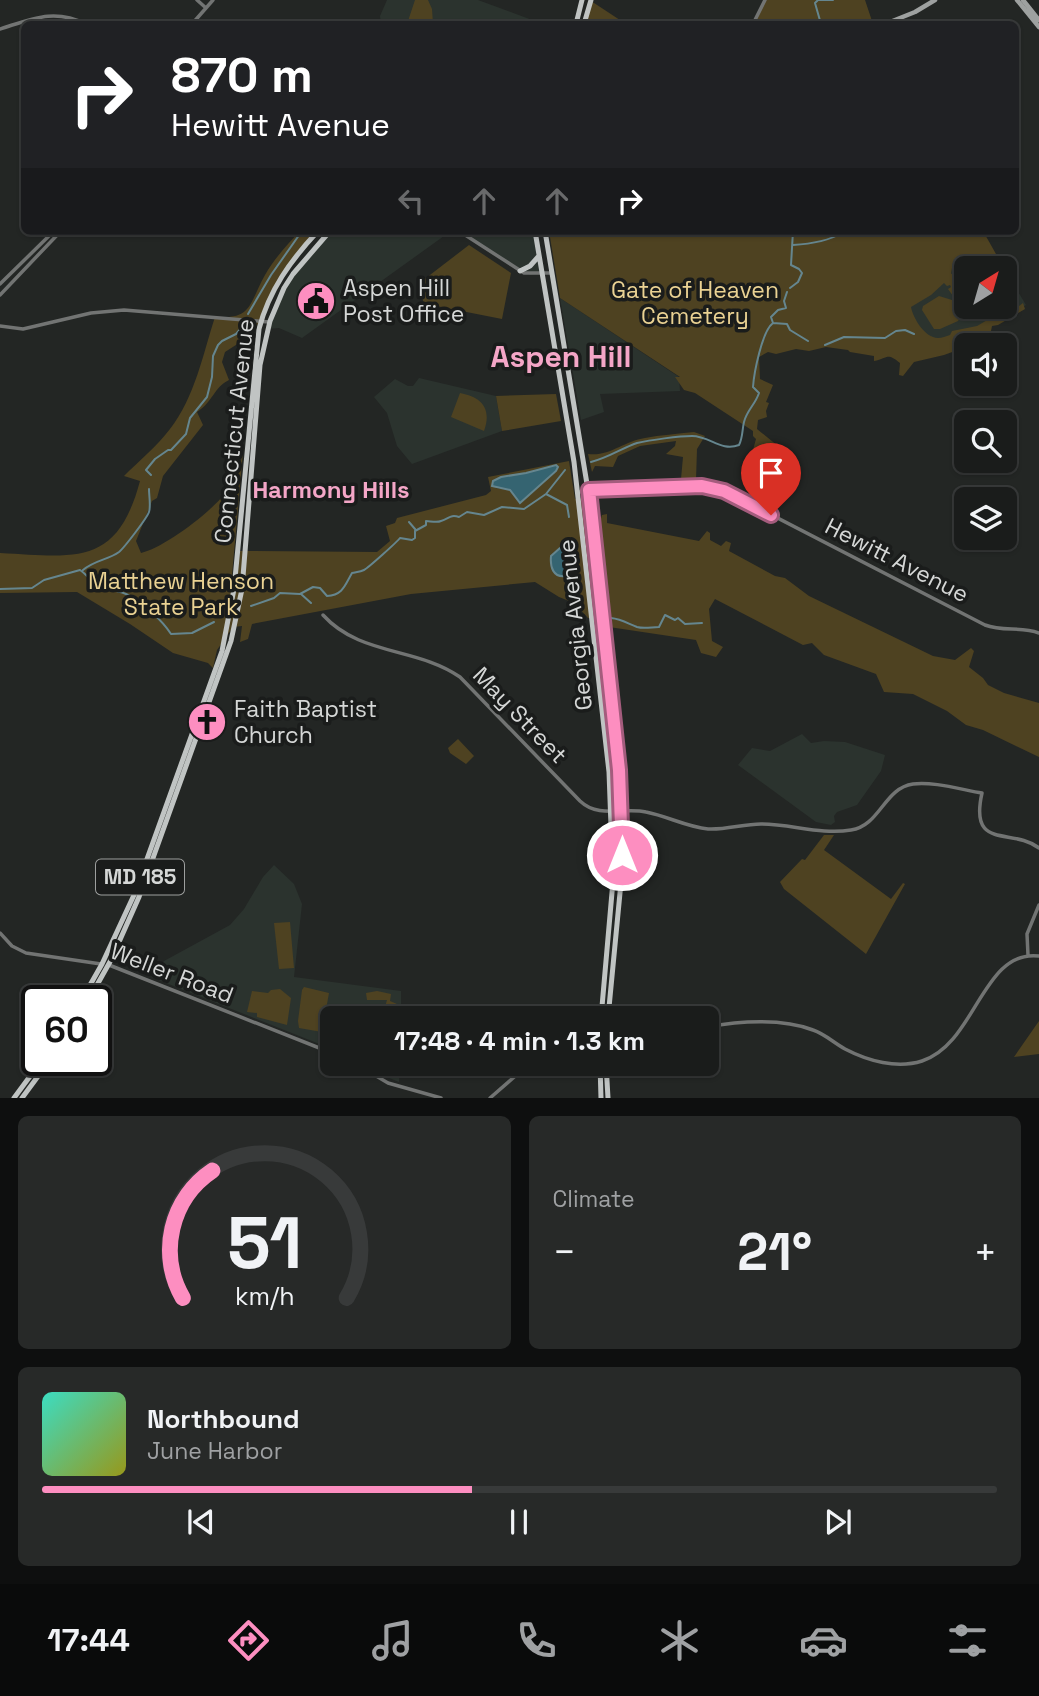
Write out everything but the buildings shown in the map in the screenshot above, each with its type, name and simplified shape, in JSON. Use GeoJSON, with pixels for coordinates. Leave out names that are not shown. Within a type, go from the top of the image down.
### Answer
{"type":"FeatureCollection","features":[{"type":"Feature","properties":{"kind":"main road"},"geometry":{"type":"LineString","coordinates":[[577,21],[582,0]]}},
{"type":"Feature","properties":{"kind":"main road"},"geometry":{"type":"LineString","coordinates":[[585,21],[591,0]]}},
{"type":"Feature","properties":{"kind":"main road"},"geometry":{"type":"LineString","coordinates":[[893,21],[935,0]]}},
{"type":"Feature","properties":{"kind":"main road"},"geometry":{"type":"LineString","coordinates":[[1017,0],[1039,27]]}},
{"type":"Feature","properties":{"kind":"main road"},"geometry":{"type":"LineString","coordinates":[[1023,0],[1039,20]]}},
{"type":"Feature","properties":{"kind":"main road","name":"Connecticut Avenue"},"geometry":{"type":"LineString","coordinates":[[244,520],[255,354],[261,320],[280,278],[315,235]]}},
{"type":"Feature","properties":{"kind":"main road","name":"Connecticut Avenue"},"geometry":{"type":"LineString","coordinates":[[96,985],[134,895],[224,644],[238,589],[260,365],[270,321],[293,274],[327,235]]}},
{"type":"Feature","properties":{"kind":"main road","name":"Georgia Avenue"},"geometry":{"type":"LineString","coordinates":[[535,235],[578,492],[612,811],[612,902],[602,1006]]}},
{"type":"Feature","properties":{"kind":"main road","name":"Georgia Avenue"},"geometry":{"type":"LineString","coordinates":[[546,235],[589,490],[622,811],[620,903],[609,1006]]}},
{"type":"Feature","properties":{"kind":"main road"},"geometry":{"type":"LineString","coordinates":[[520,271],[530,266],[538,257]]}},
{"type":"Feature","properties":{"kind":"main road"},"geometry":{"type":"LineString","coordinates":[[549,321],[556,340],[563,346]]}},
{"type":"Feature","properties":{"kind":"main road"},"geometry":{"type":"LineString","coordinates":[[554,344],[561,350],[569,375]]}},
{"type":"Feature","properties":{"kind":"main road"},"geometry":{"type":"LineString","coordinates":[[235,536],[240,548]]}},
{"type":"Feature","properties":{"kind":"main road","name":"Connecticut Avenue"},"geometry":{"type":"LineString","coordinates":[[92,985],[105,965]]}},
{"type":"Feature","properties":{"kind":"main road"},"geometry":{"type":"LineString","coordinates":[[14,1097],[30,1076]]}},
{"type":"Feature","properties":{"kind":"main road"},"geometry":{"type":"LineString","coordinates":[[22,1097],[38,1076]]}},
{"type":"Feature","properties":{"kind":"main road"},"geometry":{"type":"LineString","coordinates":[[600,1076],[601,1097]]}},
{"type":"Feature","properties":{"kind":"main road"},"geometry":{"type":"LineString","coordinates":[[607,1076],[608,1097]]}},
{"type":"Feature","properties":{"kind":"street"},"geometry":{"type":"LineString","coordinates":[[197,0],[206,8]]}},
{"type":"Feature","properties":{"kind":"street"},"geometry":{"type":"LineString","coordinates":[[195,21],[213,0]]}},
{"type":"Feature","properties":{"kind":"street"},"geometry":{"type":"LineString","coordinates":[[754,21],[765,0]]}},
{"type":"Feature","properties":{"kind":"street"},"geometry":{"type":"LineString","coordinates":[[27,21],[56,15],[78,21]]}},
{"type":"Feature","properties":{"kind":"street"},"geometry":{"type":"LineString","coordinates":[[0,29],[21,23]]}},
{"type":"Feature","properties":{"kind":"street"},"geometry":{"type":"LineString","coordinates":[[0,284],[50,235]]}},
{"type":"Feature","properties":{"kind":"street"},"geometry":{"type":"LineString","coordinates":[[0,295],[57,235]]}},
{"type":"Feature","properties":{"kind":"street"},"geometry":{"type":"LineString","coordinates":[[465,235],[520,271],[530,275],[551,273]]}},
{"type":"Feature","properties":{"kind":"street"},"geometry":{"type":"LineString","coordinates":[[0,326],[23,329],[91,313],[124,310],[270,321]]}},
{"type":"Feature","properties":{"kind":"street","name":"Hewitt Avenue"},"geometry":{"type":"LineString","coordinates":[[578,492],[687,485],[724,491],[985,625],[1005,630],[1030,629],[1039,633]]}},
{"type":"Feature","properties":{"kind":"street","name":"May Street"},"geometry":{"type":"LineString","coordinates":[[323,615],[340,631],[354,639],[446,668],[460,677],[584,805],[592,810],[645,812],[707,829],[730,829],[760,824],[848,831],[869,823],[891,796],[909,785],[919,784],[982,793],[979,817],[987,831],[995,836],[1028,842],[1039,848]]}},
{"type":"Feature","properties":{"kind":"street"},"geometry":{"type":"LineString","coordinates":[[1028,955],[1027,934],[1039,905]]}},
{"type":"Feature","properties":{"kind":"street","name":"Weller Road"},"geometry":{"type":"LineString","coordinates":[[0,933],[12,946],[26,953],[105,965],[320,1048]]}},
{"type":"Feature","properties":{"kind":"street"},"geometry":{"type":"LineString","coordinates":[[719,1026],[787,1023],[812,1029],[844,1048],[876,1061],[914,1063],[932,1057],[950,1044],[999,972],[1010,961],[1028,955],[1039,956]]}},
{"type":"Feature","properties":{"kind":"street"},"geometry":{"type":"LineString","coordinates":[[376,1076],[388,1083],[441,1097]]}},
{"type":"Feature","properties":{"kind":"street"},"geometry":{"type":"LineString","coordinates":[[490,1097],[515,1076]]}},
{"type":"Feature","properties":{"kind":"shaded area"},"geometry":{"type":"Polygon","coordinates":[[[387,0],[478,0],[536,21],[381,21],[387,0]]]}},
{"type":"Feature","properties":{"kind":"shaded area"},"geometry":{"type":"Polygon","coordinates":[[[327,235],[445,235],[302,338],[279,328],[267,329],[286,285],[327,235]]]}},
{"type":"Feature","properties":{"kind":"shaded area"},"geometry":{"type":"Polygon","coordinates":[[[465,235],[536,235],[541,274],[530,275],[465,235]]]}},
{"type":"Feature","properties":{"kind":"shaded area"},"geometry":{"type":"Polygon","coordinates":[[[988,246],[995,256],[972,256],[988,246]]]}},
{"type":"Feature","properties":{"kind":"shaded area"},"geometry":{"type":"Polygon","coordinates":[[[954,267],[954,319],[1003,319],[980,333],[954,333],[954,346],[920,344],[909,306],[954,267]]]}},
{"type":"Feature","properties":{"kind":"shaded area"},"geometry":{"type":"Polygon","coordinates":[[[1017,290],[1026,305],[1017,310],[1017,290]]]}},
{"type":"Feature","properties":{"kind":"shaded area"},"geometry":{"type":"Polygon","coordinates":[[[560,298],[679,377],[680,391],[600,394],[604,412],[581,420],[560,298]]]}},
{"type":"Feature","properties":{"kind":"shaded area"},"geometry":{"type":"Polygon","coordinates":[[[419,378],[496,396],[502,431],[412,464],[397,446],[387,413],[374,397],[395,379],[413,386],[419,378]]]}},
{"type":"Feature","properties":{"kind":"shaded area"},"geometry":{"type":"Polygon","coordinates":[[[802,734],[811,743],[845,742],[885,755],[881,771],[857,805],[837,812],[834,816],[835,822],[831,825],[816,822],[738,765],[752,748],[770,751],[802,734]]]}},
{"type":"Feature","properties":{"kind":"shaded area"},"geometry":{"type":"Polygon","coordinates":[[[274,865],[294,884],[302,904],[294,977],[401,991],[401,1006],[320,1006],[320,1044],[151,977],[164,961],[230,925],[244,909],[263,877],[274,865]]]}},
{"type":"Feature","properties":{"kind":"shaded area"},"geometry":{"type":"Polygon","coordinates":[[[384,1076],[399,1076],[399,1082],[384,1076]]]}},
{"type":"Feature","properties":{"kind":"green space"},"geometry":{"type":"Polygon","coordinates":[[[415,0],[428,0],[433,21],[408,21],[415,0]]]}},
{"type":"Feature","properties":{"kind":"green space"},"geometry":{"type":"Polygon","coordinates":[[[765,0],[865,0],[872,21],[754,21],[765,0]]]}},
{"type":"Feature","properties":{"kind":"green space"},"geometry":{"type":"Polygon","coordinates":[[[591,1],[621,21],[585,21],[591,1]]]}},
{"type":"Feature","properties":{"kind":"green space","name":"Matthew Henson State Park"},"geometry":{"type":"Polygon","coordinates":[[[296,235],[315,235],[288,267],[254,329],[251,345],[239,343],[225,352],[222,362],[229,380],[197,412],[203,425],[163,476],[157,498],[152,501],[136,541],[141,553],[176,536],[213,506],[234,480],[243,452],[232,575],[237,576],[240,551],[377,552],[390,541],[386,526],[395,523],[397,518],[486,495],[491,491],[488,477],[569,461],[575,499],[582,498],[594,553],[599,617],[588,618],[574,603],[535,582],[411,594],[252,624],[248,639],[240,642],[242,626],[233,627],[217,650],[213,668],[208,663],[173,653],[77,592],[0,593],[0,553],[72,555],[90,551],[106,543],[119,529],[140,481],[124,476],[179,417],[197,375],[215,317],[237,316],[248,308],[281,252],[296,235]],[[556,465],[501,477],[496,488],[510,490],[520,503],[556,465]]]}},
{"type":"Feature","properties":{"kind":"green space","name":"Gate of Heaven Cemetery"},"geometry":{"type":"Polygon","coordinates":[[[550,235],[985,235],[996,254],[954,256],[951,274],[954,272],[954,295],[948,289],[950,285],[944,283],[911,307],[924,331],[940,338],[950,335],[952,331],[977,326],[989,319],[1008,319],[992,326],[988,333],[954,333],[954,351],[914,362],[903,376],[899,375],[900,363],[892,358],[874,361],[874,356],[826,347],[809,351],[796,349],[776,354],[768,352],[759,357],[760,379],[773,385],[766,402],[769,403],[767,417],[758,420],[757,429],[794,459],[782,462],[753,450],[756,439],[753,431],[695,393],[684,390],[675,377],[680,377],[560,298],[550,235]]]}},
{"type":"Feature","properties":{"kind":"green space"},"geometry":{"type":"Polygon","coordinates":[[[469,245],[511,273],[502,319],[426,304],[423,301],[420,286],[426,278],[469,245]]]}},
{"type":"Feature","properties":{"kind":"green space"},"geometry":{"type":"Polygon","coordinates":[[[939,296],[952,300],[954,319],[959,319],[940,329],[934,329],[922,310],[923,306],[939,296]]]}},
{"type":"Feature","properties":{"kind":"green space","name":"Gate of Heaven Cemetery"},"geometry":{"type":"Polygon","coordinates":[[[1023,303],[1025,309],[1017,314],[1017,308],[1023,303]]]}},
{"type":"Feature","properties":{"kind":"green space"},"geometry":{"type":"Polygon","coordinates":[[[460,393],[483,405],[487,416],[484,431],[451,417],[460,393]]]}},
{"type":"Feature","properties":{"kind":"green space"},"geometry":{"type":"Polygon","coordinates":[[[556,394],[561,421],[502,431],[496,396],[556,394]]]}},
{"type":"Feature","properties":{"kind":"green space"},"geometry":{"type":"Polygon","coordinates":[[[694,432],[705,436],[697,449],[696,480],[681,479],[683,457],[666,454],[675,446],[676,441],[640,446],[618,456],[613,467],[595,466],[592,472],[588,454],[603,453],[645,438],[694,432]]]}},
{"type":"Feature","properties":{"kind":"green space"},"geometry":{"type":"Polygon","coordinates":[[[607,514],[607,523],[699,541],[707,531],[710,533],[710,540],[721,546],[726,541],[731,543],[729,551],[775,576],[785,578],[809,596],[933,656],[955,660],[971,648],[974,651],[969,667],[988,685],[1004,693],[1039,703],[1039,757],[983,730],[966,725],[947,711],[913,694],[884,692],[876,674],[824,655],[812,643],[803,645],[715,599],[709,609],[712,641],[723,647],[716,657],[701,653],[696,640],[609,627],[597,526],[602,515],[607,514]]]}},
{"type":"Feature","properties":{"kind":"green space"},"geometry":{"type":"Polygon","coordinates":[[[458,739],[474,756],[466,764],[450,753],[448,748],[458,739]]]}},
{"type":"Feature","properties":{"kind":"green space"},"geometry":{"type":"Polygon","coordinates":[[[824,835],[834,835],[824,850],[891,899],[903,883],[905,884],[866,954],[784,889],[780,882],[802,859],[805,860],[824,835]]]}},
{"type":"Feature","properties":{"kind":"green space"},"geometry":{"type":"Polygon","coordinates":[[[290,922],[294,968],[279,969],[274,923],[290,922]]]}},
{"type":"Feature","properties":{"kind":"green space"},"geometry":{"type":"Polygon","coordinates":[[[304,987],[329,993],[327,1006],[320,1006],[320,1032],[299,1028],[304,987]]]}},
{"type":"Feature","properties":{"kind":"green space"},"geometry":{"type":"Polygon","coordinates":[[[280,989],[291,998],[287,1025],[257,1017],[257,1013],[247,1012],[252,991],[268,993],[280,989]]]}},
{"type":"Feature","properties":{"kind":"green space"},"geometry":{"type":"Polygon","coordinates":[[[377,991],[391,994],[390,1001],[397,1004],[385,1006],[387,1000],[367,1000],[366,993],[377,991]]]}},
{"type":"Feature","properties":{"kind":"green space"},"geometry":{"type":"Polygon","coordinates":[[[1039,1021],[1039,1054],[1014,1057],[1039,1021]]]}},
{"type":"Feature","properties":{"kind":"water"},"geometry":{"type":"Polygon","coordinates":[[[556,465],[556,471],[520,503],[510,490],[492,486],[493,481],[501,477],[556,465]]]}},
{"type":"Feature","properties":{"kind":"water"},"geometry":{"type":"Polygon","coordinates":[[[560,548],[567,552],[564,563],[566,576],[555,573],[551,564],[551,556],[560,548]]]}},
{"type":"Feature","properties":{"kind":"waterway"},"geometry":{"type":"LineString","coordinates":[[818,0],[815,3],[820,21]]}},
{"type":"Feature","properties":{"kind":"waterway"},"geometry":{"type":"LineString","coordinates":[[819,0],[833,0]]}},
{"type":"Feature","properties":{"kind":"waterway"},"geometry":{"type":"LineString","coordinates":[[248,314],[299,235]]}},
{"type":"Feature","properties":{"kind":"waterway"},"geometry":{"type":"LineString","coordinates":[[790,288],[798,282],[802,273],[791,265],[793,235]]}},
{"type":"Feature","properties":{"kind":"waterway"},"geometry":{"type":"LineString","coordinates":[[793,245],[819,242],[838,235]]}},
{"type":"Feature","properties":{"kind":"waterway"},"geometry":{"type":"LineString","coordinates":[[591,462],[637,443],[672,437],[698,437],[727,447],[739,445],[745,418],[759,393],[753,387],[762,343],[773,323],[771,317],[778,310],[786,308],[784,301],[787,292]]}},
{"type":"Feature","properties":{"kind":"waterway"},"geometry":{"type":"LineString","coordinates":[[773,323],[787,324],[790,330],[808,341]]}},
{"type":"Feature","properties":{"kind":"waterway"},"geometry":{"type":"LineString","coordinates":[[151,475],[146,470],[155,459],[171,450],[186,434],[190,418],[207,397],[213,356],[218,345],[236,334],[243,326]]}},
{"type":"Feature","properties":{"kind":"waterway"},"geometry":{"type":"LineString","coordinates":[[825,345],[844,337],[885,338],[896,331],[905,330],[914,334]]}},
{"type":"Feature","properties":{"kind":"waterway"},"geometry":{"type":"LineString","coordinates":[[251,606],[274,598],[280,593],[300,594],[313,587],[320,588],[327,596],[337,594],[352,573],[367,568],[400,538],[415,538],[415,531],[426,525],[426,521],[439,522],[467,512],[484,515],[502,507],[524,509],[546,494],[565,470]]}},
{"type":"Feature","properties":{"kind":"waterway"},"geometry":{"type":"LineString","coordinates":[[83,570],[115,555],[126,545],[149,512],[149,489]]}},
{"type":"Feature","properties":{"kind":"waterway"},"geometry":{"type":"LineString","coordinates":[[546,494],[567,505],[569,517]]}},
{"type":"Feature","properties":{"kind":"waterway"},"geometry":{"type":"LineString","coordinates":[[409,522],[415,529]]}},
{"type":"Feature","properties":{"kind":"waterway"},"geometry":{"type":"LineString","coordinates":[[0,589],[32,588],[44,580],[80,570],[101,586],[124,593],[140,602],[171,634],[192,633],[214,622]]}},
{"type":"Feature","properties":{"kind":"waterway"},"geometry":{"type":"LineString","coordinates":[[301,594],[311,603]]}},
{"type":"Feature","properties":{"kind":"waterway"},"geometry":{"type":"LineString","coordinates":[[611,618],[642,628],[659,627],[665,615],[675,620],[678,618],[685,624],[702,623]]}},
{"type":"Feature","properties":{"kind":"place","name":"Aspen Hill Post Office"},"geometry":{"type":"Point","coordinates":[316,301]}},
{"type":"Feature","properties":{"kind":"place","name":"Faith Baptist Church"},"geometry":{"type":"Point","coordinates":[207,722]}},
{"type":"Feature","properties":{"kind":"district","name":"Aspen Hill"},"geometry":{"type":"Point","coordinates":[561,357]}},
{"type":"Feature","properties":{"kind":"district","name":"Harmony Hills"},"geometry":{"type":"Point","coordinates":[331,490]}},
{"type":"Feature","properties":{"kind":"route"},"geometry":{"type":"LineString","coordinates":[[622,855],[619,770],[589,490],[702,486],[724,491],[771,515]]}}]}
